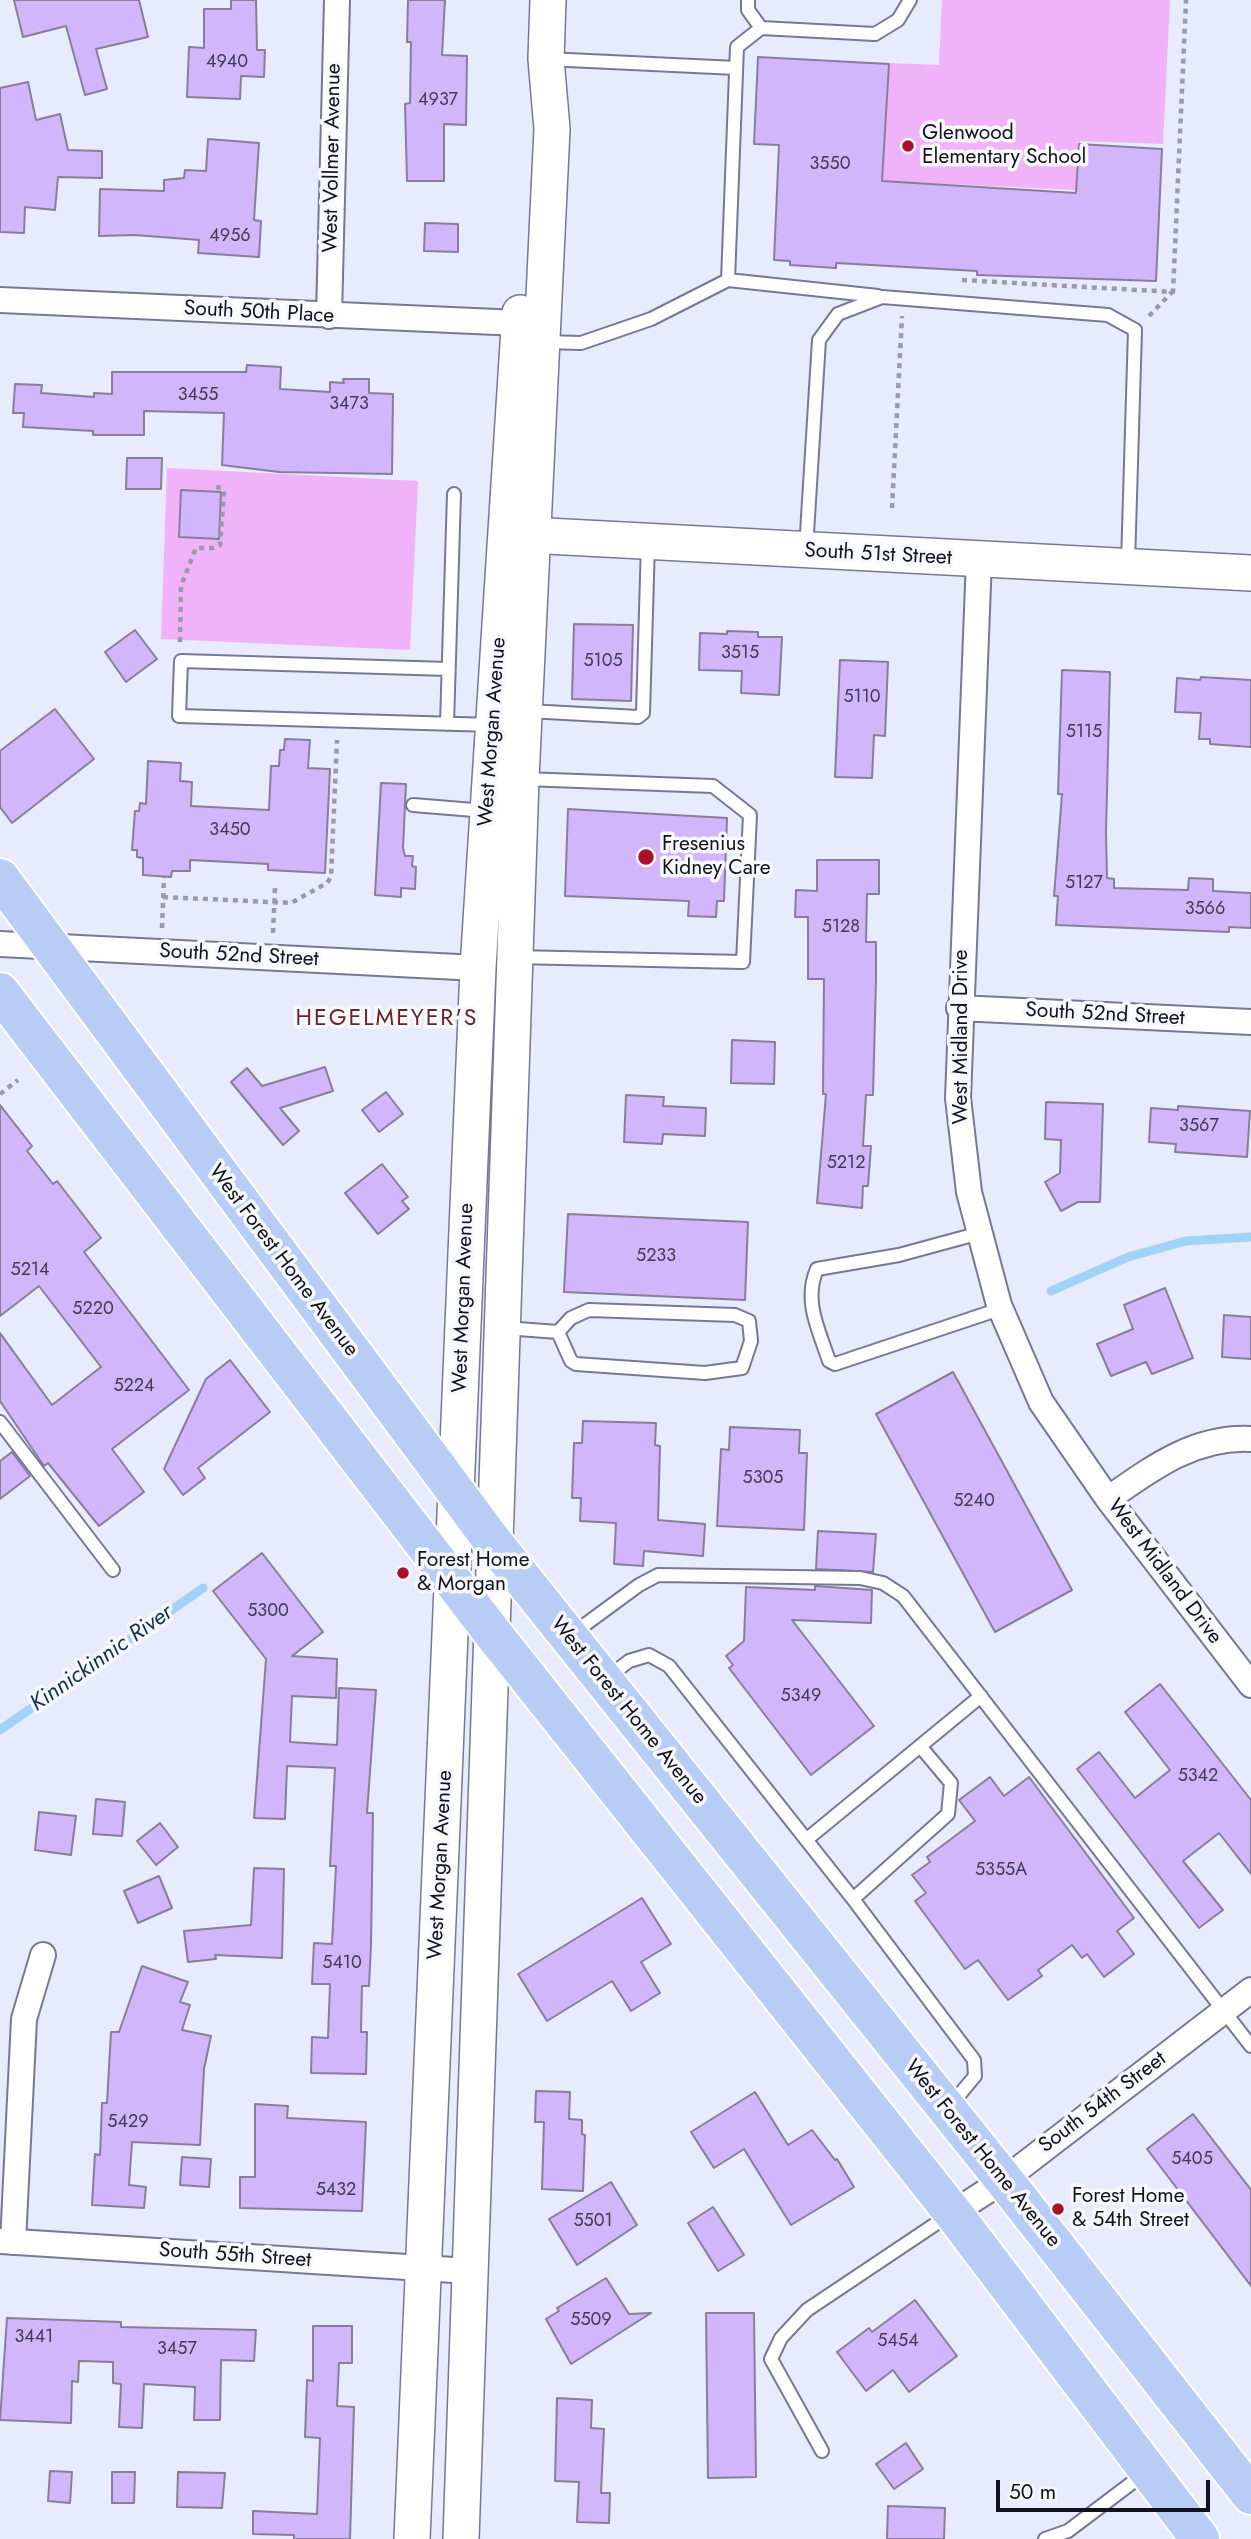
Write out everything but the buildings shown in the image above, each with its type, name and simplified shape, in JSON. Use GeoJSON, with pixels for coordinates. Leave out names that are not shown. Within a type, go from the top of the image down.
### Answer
{"type":"FeatureCollection","features":[{"type":"Feature","properties":{"kind":"main road","name":"West Forest Home Avenue"},"geometry":{"type":"LineString","coordinates":[[0,878],[493,1542],[1004,2180],[1251,2495]]}},
{"type":"Feature","properties":{"kind":"main road"},"geometry":{"type":"LineString","coordinates":[[0,992],[491,1631],[953,2213],[1200,2539]]}},
{"type":"Feature","properties":{"kind":"street","name":"West Vollmer Avenue"},"geometry":{"type":"LineString","coordinates":[[329,316],[337,0]]}},
{"type":"Feature","properties":{"kind":"street","name":"West Morgan Avenue"},"geometry":{"type":"LineString","coordinates":[[412,2539],[478,968],[488,811],[509,718],[531,333],[552,129],[546,59],[548,0]]}},
{"type":"Feature","properties":{"kind":"street","name":"South 50th Place"},"geometry":{"type":"LineString","coordinates":[[0,300],[329,316],[531,333]]}},
{"type":"Feature","properties":{"kind":"street","name":"South 51st Street"},"geometry":{"type":"LineString","coordinates":[[519,534],[806,552],[1251,573]]}},
{"type":"Feature","properties":{"kind":"street","name":"West Midland Drive"},"geometry":{"type":"LineString","coordinates":[[979,559],[958,1098],[969,1192],[1000,1309],[1041,1402],[1108,1499],[1251,1685]]}},
{"type":"Feature","properties":{"kind":"street","name":"West Morgan Avenue"},"geometry":{"type":"LineString","coordinates":[[461,2539],[521,779],[509,718]]}},
{"type":"Feature","properties":{"kind":"street","name":"South 52nd Street"},"geometry":{"type":"LineString","coordinates":[[0,944],[478,968]]}},
{"type":"Feature","properties":{"kind":"street"},"geometry":{"type":"LineString","coordinates":[[478,968],[515,957]]}},
{"type":"Feature","properties":{"kind":"street","name":"South 52nd Street"},"geometry":{"type":"LineString","coordinates":[[960,1008],[1251,1022]]}},
{"type":"Feature","properties":{"kind":"street"},"geometry":{"type":"LineString","coordinates":[[1108,1499],[1156,1465],[1197,1445],[1251,1439]]}},
{"type":"Feature","properties":{"kind":"street"},"geometry":{"type":"LineString","coordinates":[[7,2241],[24,2019],[43,1955]]}},
{"type":"Feature","properties":{"kind":"street","name":"South 54th Street"},"geometry":{"type":"LineString","coordinates":[[953,2213],[1004,2180],[1251,1990]]}},
{"type":"Feature","properties":{"kind":"street","name":"South 55th Street"},"geometry":{"type":"LineString","coordinates":[[7,2241],[469,2271]]}},
{"type":"Feature","properties":{"kind":"lane"},"geometry":{"type":"LineString","coordinates":[[748,0],[748,9],[761,28]]}},
{"type":"Feature","properties":{"kind":"lane"},"geometry":{"type":"LineString","coordinates":[[728,280],[737,47],[761,28],[875,34],[898,20],[910,0]]}},
{"type":"Feature","properties":{"kind":"lane"},"geometry":{"type":"LineString","coordinates":[[546,59],[736,68]]}},
{"type":"Feature","properties":{"kind":"lane"},"geometry":{"type":"LineString","coordinates":[[531,333],[581,343],[651,319],[728,280],[903,299],[1108,315],[1135,330],[1128,567]]}},
{"type":"Feature","properties":{"kind":"lane"},"geometry":{"type":"LineString","coordinates":[[806,552],[819,340],[838,314],[882,297]]}},
{"type":"Feature","properties":{"kind":"lane"},"geometry":{"type":"LineString","coordinates":[[447,724],[454,494]]}},
{"type":"Feature","properties":{"kind":"lane"},"geometry":{"type":"LineString","coordinates":[[448,669],[181,661],[179,716],[447,724],[509,718],[638,717],[643,712],[648,542]]}},
{"type":"Feature","properties":{"kind":"lane"},"geometry":{"type":"LineString","coordinates":[[515,957],[743,962],[750,815],[713,786],[521,779]]}},
{"type":"Feature","properties":{"kind":"lane"},"geometry":{"type":"LineString","coordinates":[[413,805],[488,811]]}},
{"type":"Feature","properties":{"kind":"lane"},"geometry":{"type":"LineString","coordinates":[[980,1233],[899,1255],[817,1269],[810,1285],[810,1301],[829,1361],[835,1364],[1000,1309]]}},
{"type":"Feature","properties":{"kind":"lane"},"geometry":{"type":"LineString","coordinates":[[589,1310],[658,1310],[735,1315],[749,1321],[751,1341],[742,1368],[705,1373],[576,1364],[571,1361],[558,1332],[571,1318],[589,1310]]}},
{"type":"Feature","properties":{"kind":"lane"},"geometry":{"type":"LineString","coordinates":[[501,1327],[558,1332]]}},
{"type":"Feature","properties":{"kind":"lane"},"geometry":{"type":"LineString","coordinates":[[0,1422],[113,1570]]}},
{"type":"Feature","properties":{"kind":"lane"},"geometry":{"type":"LineString","coordinates":[[568,1637],[639,1585],[658,1575],[860,1578],[883,1583],[903,1597],[1251,2046]]}},
{"type":"Feature","properties":{"kind":"lane"},"geometry":{"type":"LineString","coordinates":[[603,1681],[629,1661],[649,1655],[669,1667],[853,1899],[974,2060],[975,2076],[947,2109]]}},
{"type":"Feature","properties":{"kind":"lane"},"geometry":{"type":"LineString","coordinates":[[806,1840],[981,1696]]}},
{"type":"Feature","properties":{"kind":"lane"},"geometry":{"type":"LineString","coordinates":[[853,1899],[948,1814],[951,1783],[920,1746]]}},
{"type":"Feature","properties":{"kind":"lane"},"geometry":{"type":"LineString","coordinates":[[822,2451],[771,2359],[781,2338],[807,2310],[953,2213]]}},
{"type":"Feature","properties":{"kind":"lane"},"geometry":{"type":"LineString","coordinates":[[1045,2539],[1068,2531],[1148,2471]]}},
{"type":"Feature","properties":{"kind":"path"},"geometry":{"type":"LineString","coordinates":[[1135,330],[1173,292],[1186,0]]}},
{"type":"Feature","properties":{"kind":"path"},"geometry":{"type":"LineString","coordinates":[[958,280],[1173,292]]}},
{"type":"Feature","properties":{"kind":"path"},"geometry":{"type":"LineString","coordinates":[[892,508],[903,299]]}},
{"type":"Feature","properties":{"kind":"path"},"geometry":{"type":"LineString","coordinates":[[181,661],[182,576],[196,548],[213,548],[220,545],[223,536],[224,493],[222,488],[216,487],[213,491]]}},
{"type":"Feature","properties":{"kind":"path"},"geometry":{"type":"LineString","coordinates":[[163,897],[275,902],[298,900],[316,892],[331,877],[337,721]]}},
{"type":"Feature","properties":{"kind":"path"},"geometry":{"type":"LineString","coordinates":[[161,952],[164,877]]}},
{"type":"Feature","properties":{"kind":"path"},"geometry":{"type":"LineString","coordinates":[[273,957],[275,888]]}},
{"type":"Feature","properties":{"kind":"path"},"geometry":{"type":"LineString","coordinates":[[0,1094],[18,1080]]}},
{"type":"Feature","properties":{"kind":"shaded area"},"geometry":{"type":"Polygon","coordinates":[[[942,0],[1170,0],[1163,144],[1080,141],[1077,190],[883,181],[888,63],[939,65],[942,0]]]}},
{"type":"Feature","properties":{"kind":"shaded area"},"geometry":{"type":"Polygon","coordinates":[[[167,468],[418,481],[410,650],[161,639],[167,468]]]}},
{"type":"Feature","properties":{"kind":"waterway","name":"Kinnickinnic River"},"geometry":{"type":"LineString","coordinates":[[1051,1291],[1128,1257],[1186,1241],[1251,1237]]}},
{"type":"Feature","properties":{"kind":"waterway","name":"Kinnickinnic River"},"geometry":{"type":"LineString","coordinates":[[0,1730],[203,1588]]}},
{"type":"Feature","properties":{"kind":"place","name":"Glenwood Elementary School"},"geometry":{"type":"Point","coordinates":[908,146]}},
{"type":"Feature","properties":{"kind":"place","name":"Fresenius Kidney Care"},"geometry":{"type":"Point","coordinates":[646,857]}},
{"type":"Feature","properties":{"kind":"place","name":"Forest Home & Morgan"},"geometry":{"type":"Point","coordinates":[403,1573]}},
{"type":"Feature","properties":{"kind":"place","name":"Forest Home & 54th Street"},"geometry":{"type":"Point","coordinates":[1058,2209]}},
{"type":"Feature","properties":{"kind":"district","name":"HEGELMEYER'S"},"geometry":{"type":"Point","coordinates":[387,1019]}}]}
